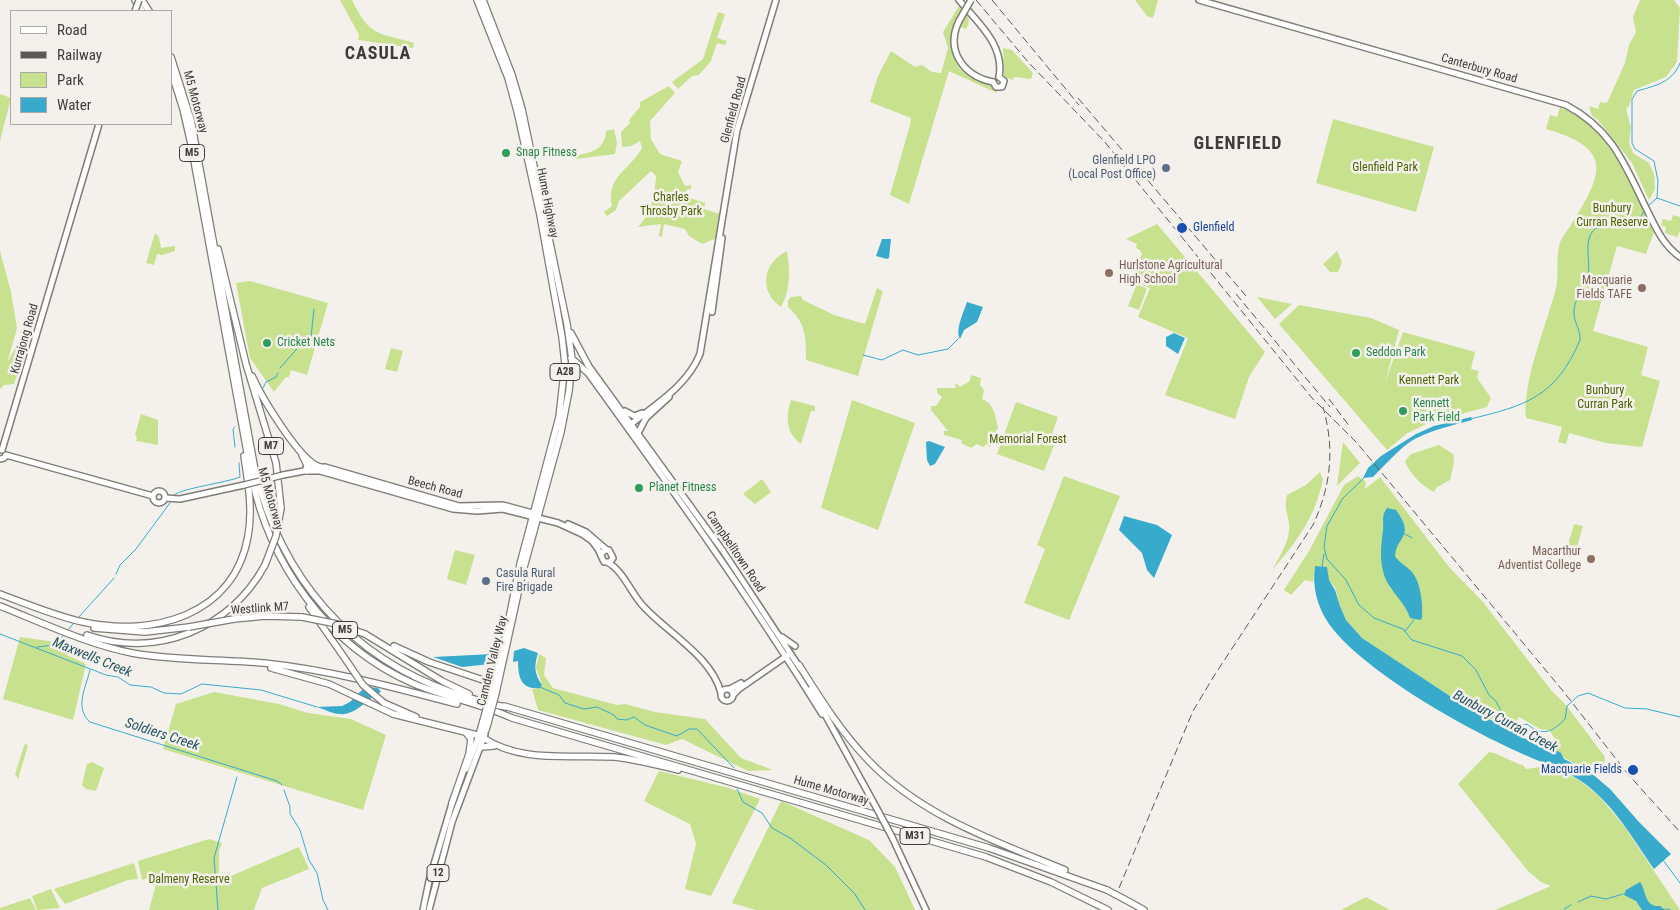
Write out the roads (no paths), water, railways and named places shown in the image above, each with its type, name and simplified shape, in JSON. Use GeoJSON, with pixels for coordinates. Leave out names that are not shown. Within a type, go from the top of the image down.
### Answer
{"type":"FeatureCollection","features":[{"type":"Feature","properties":{"kind":"highway"},"geometry":{"type":"LineString","coordinates":[[140,0],[148,10]]}},
{"type":"Feature","properties":{"kind":"highway","name":"Hume Highway"},"geometry":{"type":"LineString","coordinates":[[477,0],[508,78],[517,111],[560,326]]}},
{"type":"Feature","properties":{"kind":"highway","name":"Hume Highway"},"geometry":{"type":"LineString","coordinates":[[483,0],[512,75],[522,109],[567,324]]}},
{"type":"Feature","properties":{"kind":"highway","name":"M5 Motorway"},"geometry":{"type":"LineString","coordinates":[[172,60],[187,104],[202,176],[255,470],[268,512],[286,554],[317,600],[343,628],[371,651],[435,686],[506,707]]}},
{"type":"Feature","properties":{"kind":"highway","name":"M5 Motorway"},"geometry":{"type":"LineString","coordinates":[[172,74],[191,144],[260,509],[270,537],[287,571],[327,622],[370,658],[397,676],[426,689],[512,718]]}},
{"type":"Feature","properties":{"kind":"highway"},"geometry":{"type":"LineString","coordinates":[[202,176],[227,288],[254,381],[275,417],[298,448],[314,464],[320,467]]}},
{"type":"Feature","properties":{"kind":"highway","name":"M7"},"geometry":{"type":"LineString","coordinates":[[76,634],[132,644],[159,643],[181,637],[208,625],[230,610],[251,588],[265,565],[276,536],[281,508],[276,463],[246,364],[227,288]]}},
{"type":"Feature","properties":{"kind":"highway"},"geometry":{"type":"LineString","coordinates":[[554,291],[572,359],[588,374]]}},
{"type":"Feature","properties":{"kind":"highway","name":"Camden Valley Way"},"geometry":{"type":"LineString","coordinates":[[494,689],[517,577],[562,432],[571,380],[572,359],[567,324]]}},
{"type":"Feature","properties":{"kind":"highway","name":"A28"},"geometry":{"type":"LineString","coordinates":[[567,324],[588,365]]}},
{"type":"Feature","properties":{"kind":"highway","name":"Camden Valley Way"},"geometry":{"type":"LineString","coordinates":[[481,736],[523,572],[559,417],[565,364],[560,326]]}},
{"type":"Feature","properties":{"kind":"highway"},"geometry":{"type":"LineString","coordinates":[[572,359],[581,359],[588,365]]}},
{"type":"Feature","properties":{"kind":"highway"},"geometry":{"type":"LineString","coordinates":[[559,417],[562,413],[569,365],[572,359]]}},
{"type":"Feature","properties":{"kind":"highway"},"geometry":{"type":"LineString","coordinates":[[571,380],[578,369],[588,374]]}},
{"type":"Feature","properties":{"kind":"highway","name":"M5"},"geometry":{"type":"LineString","coordinates":[[0,595],[84,624],[134,627],[175,620],[205,604],[220,591],[234,574],[245,549],[250,520],[236,390]]}},
{"type":"Feature","properties":{"kind":"highway"},"geometry":{"type":"LineString","coordinates":[[298,448],[307,469]]}},
{"type":"Feature","properties":{"kind":"highway"},"geometry":{"type":"LineString","coordinates":[[287,571],[296,589],[366,688],[384,703],[429,723]]}},
{"type":"Feature","properties":{"kind":"highway","name":"M7"},"geometry":{"type":"LineString","coordinates":[[0,605],[76,634],[131,652],[152,656],[258,663],[340,674],[512,718]]}},
{"type":"Feature","properties":{"kind":"highway","name":"Westlink M7"},"geometry":{"type":"LineString","coordinates":[[84,624],[134,632],[265,616],[302,617],[337,624],[372,637]]}},
{"type":"Feature","properties":{"kind":"highway"},"geometry":{"type":"LineString","coordinates":[[372,637],[454,688],[506,707]]}},
{"type":"Feature","properties":{"kind":"highway"},"geometry":{"type":"LineString","coordinates":[[372,637],[422,659],[463,673],[494,689]]}},
{"type":"Feature","properties":{"kind":"highway"},"geometry":{"type":"LineString","coordinates":[[194,659],[275,668],[313,678],[373,706],[408,719],[481,736],[504,748]]}},
{"type":"Feature","properties":{"kind":"highway"},"geometry":{"type":"LineString","coordinates":[[463,673],[488,677],[494,674],[498,666]]}},
{"type":"Feature","properties":{"kind":"highway"},"geometry":{"type":"LineString","coordinates":[[798,666],[852,743],[898,788],[937,815],[1079,876],[1083,880]]}},
{"type":"Feature","properties":{"kind":"highway","name":"Hume Motorway"},"geometry":{"type":"LineString","coordinates":[[506,707],[989,848],[1083,880],[1144,910]]}},
{"type":"Feature","properties":{"kind":"highway","name":"Hume Motorway"},"geometry":{"type":"LineString","coordinates":[[512,718],[986,857],[1051,882],[1108,910]]}},
{"type":"Feature","properties":{"kind":"highway"},"geometry":{"type":"LineString","coordinates":[[452,803],[470,750],[471,739],[467,734]]}},
{"type":"Feature","properties":{"kind":"highway"},"geometry":{"type":"LineString","coordinates":[[481,746],[504,748],[539,756],[627,759],[726,780]]}},
{"type":"Feature","properties":{"kind":"main road","name":"Glenfield Road"},"geometry":{"type":"LineString","coordinates":[[630,426],[686,378],[700,354],[737,130],[776,0]]}},
{"type":"Feature","properties":{"kind":"main road"},"geometry":{"type":"LineString","coordinates":[[959,0],[997,48],[1001,60],[999,77]]}},
{"type":"Feature","properties":{"kind":"main road"},"geometry":{"type":"LineString","coordinates":[[972,0],[959,21],[954,40],[959,61],[972,74],[993,82],[996,87],[1002,87],[1004,81],[999,77]]}},
{"type":"Feature","properties":{"kind":"main road","name":"Canterbury Road"},"geometry":{"type":"LineString","coordinates":[[1199,0],[1566,105],[1590,120],[1609,138],[1625,165],[1663,242],[1680,257]]}},
{"type":"Feature","properties":{"kind":"main road"},"geometry":{"type":"LineString","coordinates":[[993,82],[995,78],[999,77]]}},
{"type":"Feature","properties":{"kind":"main road","name":"Kurrajong Road"},"geometry":{"type":"LineString","coordinates":[[3,451],[99,125]]}},
{"type":"Feature","properties":{"kind":"main road","name":"Glenfield Road"},"geometry":{"type":"LineString","coordinates":[[630,426],[670,397],[692,375],[703,355],[721,256],[722,228]]}},
{"type":"Feature","properties":{"kind":"main road","name":"Campbelltown Road"},"geometry":{"type":"LineString","coordinates":[[588,365],[612,397],[630,426],[787,653],[852,760]]}},
{"type":"Feature","properties":{"kind":"main road","name":"Campbelltown Road"},"geometry":{"type":"LineString","coordinates":[[588,374],[630,426],[638,433],[723,551],[778,634],[787,653],[798,666],[852,760],[892,837],[926,910]]}},
{"type":"Feature","properties":{"kind":"main road"},"geometry":{"type":"LineString","coordinates":[[612,397],[632,415],[637,415],[655,405]]}},
{"type":"Feature","properties":{"kind":"main road"},"geometry":{"type":"LineString","coordinates":[[638,433],[646,418],[670,397]]}},
{"type":"Feature","properties":{"kind":"main road"},"geometry":{"type":"LineString","coordinates":[[0,459],[3,451],[153,496]]}},
{"type":"Feature","properties":{"kind":"main road","name":"Beech Road"},"geometry":{"type":"LineString","coordinates":[[165,498],[180,499],[320,467],[459,506],[503,505],[574,526],[607,550]]}},
{"type":"Feature","properties":{"kind":"main road","name":"Beech Road"},"geometry":{"type":"LineString","coordinates":[[307,469],[330,473],[457,509],[477,511],[503,509],[535,515],[582,534],[592,541],[601,554]]}},
{"type":"Feature","properties":{"kind":"main road"},"geometry":{"type":"LineString","coordinates":[[160,491],[164,494],[164,502],[158,504],[154,501],[153,496],[160,491]]}},
{"type":"Feature","properties":{"kind":"main road"},"geometry":{"type":"LineString","coordinates":[[616,569],[612,552],[607,550],[601,554],[601,559],[616,569],[643,606],[702,661],[719,684],[730,691]]}},
{"type":"Feature","properties":{"kind":"main road"},"geometry":{"type":"LineString","coordinates":[[607,562],[613,558]]}},
{"type":"Feature","properties":{"kind":"main road"},"geometry":{"type":"LineString","coordinates":[[778,634],[795,646]]}},
{"type":"Feature","properties":{"kind":"main road"},"geometry":{"type":"LineString","coordinates":[[721,693],[739,689],[787,653]]}},
{"type":"Feature","properties":{"kind":"main road"},"geometry":{"type":"LineString","coordinates":[[719,684],[721,698],[726,702],[731,700],[730,691]]}},
{"type":"Feature","properties":{"kind":"main road","name":"12"},"geometry":{"type":"LineString","coordinates":[[429,910],[452,822],[481,746],[481,736]]}},
{"type":"Feature","properties":{"kind":"main road","name":"12"},"geometry":{"type":"LineString","coordinates":[[424,910],[429,881],[452,803],[481,736]]}},
{"type":"Feature","properties":{"kind":"water"},"geometry":{"type":"Polygon","coordinates":[[[882,239],[891,239],[889,258],[887,259],[876,256],[882,239]]]}},
{"type":"Feature","properties":{"kind":"water"},"geometry":{"type":"Polygon","coordinates":[[[967,302],[983,307],[977,322],[964,330],[960,339],[958,331],[967,302]]]}},
{"type":"Feature","properties":{"kind":"water"},"geometry":{"type":"Polygon","coordinates":[[[1174,333],[1185,338],[1178,354],[1166,346],[1166,337],[1174,333]]]}},
{"type":"Feature","properties":{"kind":"water"},"geometry":{"type":"Polygon","coordinates":[[[1471,417],[1472,420],[1416,438],[1401,449],[1373,477],[1363,478],[1368,468],[1381,456],[1416,434],[1434,426],[1471,417]]]}},
{"type":"Feature","properties":{"kind":"water"},"geometry":{"type":"Polygon","coordinates":[[[929,441],[945,447],[935,464],[930,466],[927,460],[926,442],[929,441]]]}},
{"type":"Feature","properties":{"kind":"water"},"geometry":{"type":"Polygon","coordinates":[[[1387,508],[1396,510],[1402,519],[1405,531],[1395,556],[1412,572],[1418,582],[1422,606],[1422,618],[1420,620],[1410,618],[1384,575],[1381,561],[1381,546],[1383,516],[1387,508]]]}},
{"type":"Feature","properties":{"kind":"water"},"geometry":{"type":"Polygon","coordinates":[[[1124,516],[1157,525],[1172,535],[1154,578],[1147,570],[1142,553],[1119,530],[1124,516]]]}},
{"type":"Feature","properties":{"kind":"water"},"geometry":{"type":"Polygon","coordinates":[[[1315,566],[1327,567],[1329,580],[1335,590],[1346,620],[1362,638],[1465,706],[1548,751],[1550,747],[1561,753],[1564,759],[1590,772],[1610,789],[1671,854],[1654,869],[1616,815],[1593,790],[1566,773],[1541,767],[1542,762],[1517,752],[1458,722],[1427,704],[1370,664],[1346,644],[1325,617],[1315,589],[1315,566]]]}},
{"type":"Feature","properties":{"kind":"water"},"geometry":{"type":"Polygon","coordinates":[[[524,648],[538,653],[536,669],[537,677],[542,685],[540,688],[525,685],[520,677],[518,661],[513,662],[514,651],[524,648]]]}},
{"type":"Feature","properties":{"kind":"water"},"geometry":{"type":"Polygon","coordinates":[[[493,654],[490,664],[462,667],[433,657],[493,654]]]}},
{"type":"Feature","properties":{"kind":"water"},"geometry":{"type":"Polygon","coordinates":[[[368,684],[370,687],[378,688],[381,692],[351,712],[337,714],[317,707],[342,706],[350,702],[368,684]]]}},
{"type":"Feature","properties":{"kind":"water"},"geometry":{"type":"Polygon","coordinates":[[[1640,882],[1648,901],[1665,910],[1642,910],[1636,901],[1624,895],[1626,890],[1640,882]]]}},
{"type":"Feature","properties":{"kind":"waterway"},"geometry":{"type":"LineString","coordinates":[[1648,206],[1657,198],[1658,181],[1654,161],[1635,149],[1632,143],[1632,99],[1637,91],[1657,85],[1668,79],[1673,75],[1680,63]]}},
{"type":"Feature","properties":{"kind":"waterway"},"geometry":{"type":"LineString","coordinates":[[1657,198],[1680,206]]}},
{"type":"Feature","properties":{"kind":"waterway"},"geometry":{"type":"LineString","coordinates":[[1470,419],[1523,403],[1549,387],[1560,375],[1571,359],[1580,340],[1574,315],[1578,297],[1588,275],[1589,238],[1596,228],[1602,228],[1610,223],[1635,228],[1644,211]]}},
{"type":"Feature","properties":{"kind":"waterway"},"geometry":{"type":"LineString","coordinates":[[280,368],[302,343],[311,337],[314,309]]}},
{"type":"Feature","properties":{"kind":"waterway"},"geometry":{"type":"LineString","coordinates":[[863,355],[882,360],[903,350],[918,355],[948,349],[958,339]]}},
{"type":"Feature","properties":{"kind":"waterway"},"geometry":{"type":"LineString","coordinates":[[263,388],[266,382],[276,377],[278,373]]}},
{"type":"Feature","properties":{"kind":"waterway"},"geometry":{"type":"LineString","coordinates":[[235,427],[233,429],[235,447]]}},
{"type":"Feature","properties":{"kind":"waterway"},"geometry":{"type":"LineString","coordinates":[[174,495],[186,490],[240,477],[239,463]]}},
{"type":"Feature","properties":{"kind":"waterway"},"geometry":{"type":"LineString","coordinates":[[1364,478],[1343,498],[1327,526],[1324,547],[1327,559],[1346,580],[1359,605],[1374,618],[1403,629],[1412,640],[1462,656],[1476,670],[1489,695],[1496,701],[1506,721],[1513,722],[1518,727],[1527,724],[1538,731],[1551,730],[1565,719],[1567,706],[1578,696],[1588,693],[1625,708],[1647,709],[1680,717]]}},
{"type":"Feature","properties":{"kind":"waterway"},"geometry":{"type":"LineString","coordinates":[[116,574],[120,565],[136,549],[170,503]]}},
{"type":"Feature","properties":{"kind":"waterway"},"geometry":{"type":"LineString","coordinates":[[1405,534],[1412,538]]}},
{"type":"Feature","properties":{"kind":"waterway","name":"Bunbury Curran Creek"},"geometry":{"type":"LineString","coordinates":[[1322,567],[1324,554]]}},
{"type":"Feature","properties":{"kind":"waterway"},"geometry":{"type":"LineString","coordinates":[[78,618],[114,578]]}},
{"type":"Feature","properties":{"kind":"waterway"},"geometry":{"type":"LineString","coordinates":[[1405,631],[1414,620]]}},
{"type":"Feature","properties":{"kind":"waterway"},"geometry":{"type":"LineString","coordinates":[[66,632],[74,623]]}},
{"type":"Feature","properties":{"kind":"waterway","name":"Maxwells Creek"},"geometry":{"type":"LineString","coordinates":[[0,634],[106,675],[118,677],[130,685],[151,687],[164,693],[181,694],[202,684],[261,690],[317,707]]}},
{"type":"Feature","properties":{"kind":"waterway"},"geometry":{"type":"LineString","coordinates":[[37,647],[54,645],[64,635]]}},
{"type":"Feature","properties":{"kind":"waterway","name":"Soldiers Creek"},"geometry":{"type":"LineString","coordinates":[[90,670],[82,697],[83,710],[90,722],[277,781],[282,785]]}},
{"type":"Feature","properties":{"kind":"waterway","name":"Maxwells Creek"},"geometry":{"type":"LineString","coordinates":[[540,687],[559,695],[565,703],[584,709],[597,707],[614,715],[617,719],[626,720],[634,717],[645,725],[677,736],[689,729],[697,729],[734,768]]}},
{"type":"Feature","properties":{"kind":"waterway"},"geometry":{"type":"LineString","coordinates":[[218,910],[214,858],[237,777]]}},
{"type":"Feature","properties":{"kind":"waterway","name":"Maxwells Creek"},"geometry":{"type":"LineString","coordinates":[[737,789],[743,802],[762,813],[772,828],[790,838],[826,865],[855,894],[865,910]]}},
{"type":"Feature","properties":{"kind":"waterway","name":"Soldiers Creek"},"geometry":{"type":"LineString","coordinates":[[284,790],[290,807],[290,814],[300,830],[309,860],[317,873],[323,900],[328,910]]}},
{"type":"Feature","properties":{"kind":"waterway","name":"Bunbury Curran Creek"},"geometry":{"type":"LineString","coordinates":[[1663,860],[1680,883]]}},
{"type":"Feature","properties":{"kind":"waterway"},"geometry":{"type":"LineString","coordinates":[[1578,902],[1591,896],[1606,899],[1623,894]]}},
{"type":"Feature","properties":{"kind":"waterway"},"geometry":{"type":"LineString","coordinates":[[1564,909],[1571,905]]}},
{"type":"Feature","properties":{"kind":"waterway"},"geometry":{"type":"LineString","coordinates":[[1665,909],[1671,910]]}},
{"type":"Feature","properties":{"kind":"railway"},"geometry":{"type":"LineString","coordinates":[[976,0],[1029,63],[1104,141],[1312,398],[1357,443],[1563,691],[1627,773],[1680,832]]}},
{"type":"Feature","properties":{"kind":"railway"},"geometry":{"type":"LineString","coordinates":[[992,0],[1079,105]]}},
{"type":"Feature","properties":{"kind":"railway"},"geometry":{"type":"LineString","coordinates":[[1078,98],[1246,296]]}},
{"type":"Feature","properties":{"kind":"railway"},"geometry":{"type":"LineString","coordinates":[[1236,294],[1330,407]]}},
{"type":"Feature","properties":{"kind":"railway"},"geometry":{"type":"LineString","coordinates":[[1329,399],[1350,427]]}},
{"type":"Feature","properties":{"kind":"railway"},"geometry":{"type":"LineString","coordinates":[[1119,888],[1193,711],[1313,525],[1324,496],[1329,467],[1329,438],[1323,407]]}},
{"type":"Feature","properties":{"kind":"place","name":"Snap Fitness"},"geometry":{"type":"Point","coordinates":[506,153]}},
{"type":"Feature","properties":{"kind":"place","name":"Glenfield LPO (Local Post Office)"},"geometry":{"type":"Point","coordinates":[1166,168]}},
{"type":"Feature","properties":{"kind":"place","name":"Glenfield"},"geometry":{"type":"Point","coordinates":[1182,228]}},
{"type":"Feature","properties":{"kind":"place","name":"Hurlstone Agricultural High School"},"geometry":{"type":"Point","coordinates":[1109,273]}},
{"type":"Feature","properties":{"kind":"place","name":"Macquarie Fields TAFE"},"geometry":{"type":"Point","coordinates":[1642,288]}},
{"type":"Feature","properties":{"kind":"place","name":"Cricket Nets"},"geometry":{"type":"Point","coordinates":[267,343]}},
{"type":"Feature","properties":{"kind":"place","name":"Seddon Park"},"geometry":{"type":"Point","coordinates":[1356,353]}},
{"type":"Feature","properties":{"kind":"place","name":"Kennett Park Field"},"geometry":{"type":"Point","coordinates":[1403,411]}},
{"type":"Feature","properties":{"kind":"place","name":"Planet Fitness"},"geometry":{"type":"Point","coordinates":[639,488]}},
{"type":"Feature","properties":{"kind":"place","name":"Macarthur Adventist College"},"geometry":{"type":"Point","coordinates":[1591,559]}},
{"type":"Feature","properties":{"kind":"place","name":"Casula Rural Fire Brigade"},"geometry":{"type":"Point","coordinates":[486,581]}},
{"type":"Feature","properties":{"kind":"place","name":"Macquarie Fields"},"geometry":{"type":"Point","coordinates":[1633,770]}},
{"type":"Feature","properties":{"kind":"district","name":"CASULA"},"geometry":{"type":"Point","coordinates":[378,54]}},
{"type":"Feature","properties":{"kind":"district","name":"GLENFIELD"},"geometry":{"type":"Point","coordinates":[1238,144]}},
{"type":"Feature","properties":{"kind":"park label","name":"Glenfield Park"},"geometry":{"type":"Point","coordinates":[1385,168]}},
{"type":"Feature","properties":{"kind":"park label","name":"Charles Throsby Park"},"geometry":{"type":"Point","coordinates":[671,205]}},
{"type":"Feature","properties":{"kind":"park label","name":"Bunbury Curran Reserve"},"geometry":{"type":"Point","coordinates":[1612,216]}},
{"type":"Feature","properties":{"kind":"park label","name":"Kennett Park"},"geometry":{"type":"Point","coordinates":[1429,381]}},
{"type":"Feature","properties":{"kind":"park label","name":"Bunbury Curran Park"},"geometry":{"type":"Point","coordinates":[1605,398]}},
{"type":"Feature","properties":{"kind":"park label","name":"Memorial Forest"},"geometry":{"type":"Point","coordinates":[1028,440]}},
{"type":"Feature","properties":{"kind":"park label","name":"Dalmeny Reserve"},"geometry":{"type":"Point","coordinates":[189,880]}}]}
